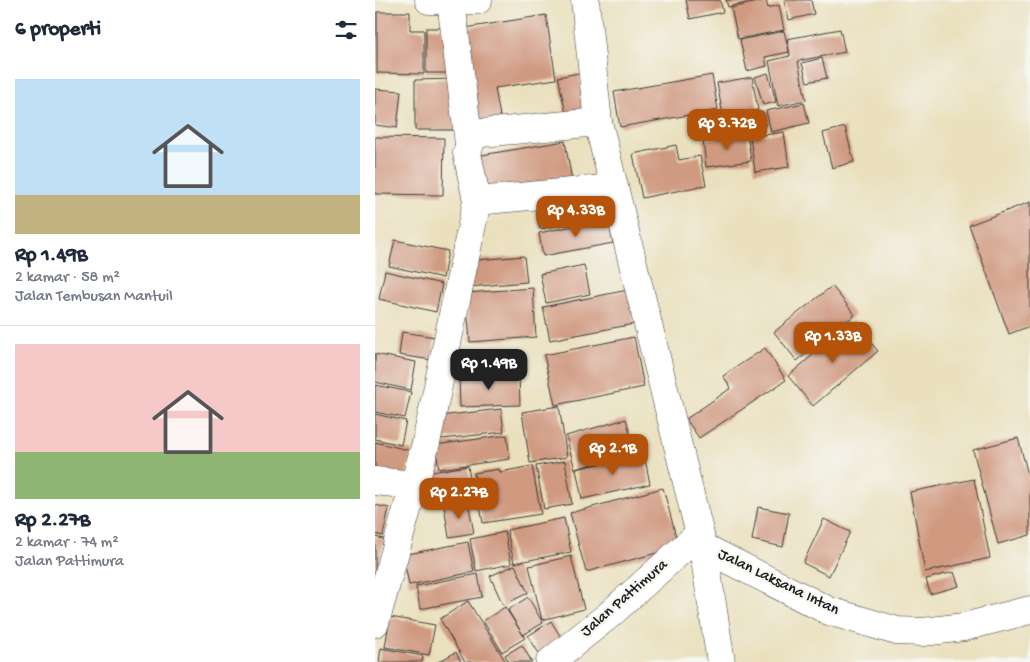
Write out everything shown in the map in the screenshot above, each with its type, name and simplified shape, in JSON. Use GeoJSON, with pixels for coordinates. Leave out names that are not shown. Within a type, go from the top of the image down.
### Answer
{"type":"FeatureCollection","features":[{"type":"Feature","properties":{"kind":"street"},"geometry":{"type":"LineString","coordinates":[[469,144],[440,0],[478,0]]}},
{"type":"Feature","properties":{"kind":"street"},"geometry":{"type":"LineString","coordinates":[[585,0],[598,122],[701,540],[721,662]]}},
{"type":"Feature","properties":{"kind":"street"},"geometry":{"type":"LineString","coordinates":[[375,616],[426,443],[477,202],[467,152],[469,144],[472,138],[482,133],[598,122]]}},
{"type":"Feature","properties":{"kind":"street"},"geometry":{"type":"LineString","coordinates":[[477,202],[613,188]]}},
{"type":"Feature","properties":{"kind":"street"},"geometry":{"type":"LineString","coordinates":[[375,480],[414,486]]}},
{"type":"Feature","properties":{"kind":"street","name":"Jalan Laksana Intan"},"geometry":{"type":"LineString","coordinates":[[701,540],[829,611],[897,631],[923,632],[964,627],[1030,610]]}},
{"type":"Feature","properties":{"kind":"street","name":"Jalan Pattimura"},"geometry":{"type":"LineString","coordinates":[[550,662],[701,540]]}},
{"type":"Feature","properties":{"kind":"building"},"geometry":{"type":"Polygon","coordinates":[[[686,0],[720,0],[723,12],[690,19],[686,0]]]}},
{"type":"Feature","properties":{"kind":"building"},"geometry":{"type":"Polygon","coordinates":[[[726,0],[754,0],[754,1],[728,7],[726,0]]]}},
{"type":"Feature","properties":{"kind":"building"},"geometry":{"type":"Polygon","coordinates":[[[766,0],[768,8],[779,5],[784,30],[738,39],[731,8],[766,0]]]}},
{"type":"Feature","properties":{"kind":"building"},"geometry":{"type":"Polygon","coordinates":[[[784,0],[811,0],[814,14],[789,20],[784,0]]]}},
{"type":"Feature","properties":{"kind":"building"},"geometry":{"type":"Polygon","coordinates":[[[377,12],[410,12],[410,30],[424,30],[424,74],[377,73],[377,12]]]}},
{"type":"Feature","properties":{"kind":"building"},"geometry":{"type":"Polygon","coordinates":[[[546,15],[556,79],[495,88],[501,122],[475,127],[459,29],[546,15]]]}},
{"type":"Feature","properties":{"kind":"building"},"geometry":{"type":"Polygon","coordinates":[[[426,28],[450,28],[450,73],[426,73],[426,28]]]}},
{"type":"Feature","properties":{"kind":"building"},"geometry":{"type":"Polygon","coordinates":[[[840,29],[845,52],[798,61],[806,100],[778,106],[769,61],[790,56],[787,39],[840,29]]]}},
{"type":"Feature","properties":{"kind":"building"},"geometry":{"type":"Polygon","coordinates":[[[784,31],[789,52],[765,57],[767,66],[747,71],[740,40],[784,31]]]}},
{"type":"Feature","properties":{"kind":"building"},"geometry":{"type":"Polygon","coordinates":[[[822,58],[827,78],[807,82],[802,63],[822,58]]]}},
{"type":"Feature","properties":{"kind":"building"},"geometry":{"type":"Polygon","coordinates":[[[579,73],[588,115],[567,119],[558,77],[579,73]]]}},
{"type":"Feature","properties":{"kind":"building"},"geometry":{"type":"Polygon","coordinates":[[[768,73],[776,102],[763,105],[755,77],[768,73]]]}},
{"type":"Feature","properties":{"kind":"building"},"geometry":{"type":"Polygon","coordinates":[[[712,75],[718,110],[620,127],[614,92],[712,75]]]}},
{"type":"Feature","properties":{"kind":"building"},"geometry":{"type":"Polygon","coordinates":[[[752,77],[758,110],[723,116],[717,83],[752,77]]]}},
{"type":"Feature","properties":{"kind":"building"},"geometry":{"type":"Polygon","coordinates":[[[456,79],[456,130],[415,130],[415,80],[456,79]]]}},
{"type":"Feature","properties":{"kind":"building"},"geometry":{"type":"Polygon","coordinates":[[[375,89],[401,91],[397,128],[375,125],[375,89]]]}},
{"type":"Feature","properties":{"kind":"building"},"geometry":{"type":"Polygon","coordinates":[[[804,103],[809,123],[771,132],[766,111],[804,103]]]}},
{"type":"Feature","properties":{"kind":"building"},"geometry":{"type":"Polygon","coordinates":[[[763,112],[766,127],[746,131],[742,116],[763,112]]]}},
{"type":"Feature","properties":{"kind":"building"},"geometry":{"type":"Polygon","coordinates":[[[845,127],[854,162],[832,168],[823,133],[845,127]]]}},
{"type":"Feature","properties":{"kind":"building"},"geometry":{"type":"Polygon","coordinates":[[[784,132],[789,167],[755,172],[750,137],[784,132]]]}},
{"type":"Feature","properties":{"kind":"building"},"geometry":{"type":"Polygon","coordinates":[[[747,134],[751,161],[706,167],[703,140],[747,134]]]}},
{"type":"Feature","properties":{"kind":"building"},"geometry":{"type":"Polygon","coordinates":[[[375,137],[444,138],[443,195],[375,194],[375,137]]]}},
{"type":"Feature","properties":{"kind":"building"},"geometry":{"type":"Polygon","coordinates":[[[565,141],[572,181],[483,196],[476,156],[565,141]]]}},
{"type":"Feature","properties":{"kind":"building"},"geometry":{"type":"Polygon","coordinates":[[[676,145],[679,160],[700,156],[706,185],[642,198],[633,154],[676,145]]]}},
{"type":"Feature","properties":{"kind":"building"},"geometry":{"type":"Polygon","coordinates":[[[588,196],[592,219],[540,229],[535,206],[588,196]]]}},
{"type":"Feature","properties":{"kind":"building"},"geometry":{"type":"Polygon","coordinates":[[[1030,202],[1030,326],[1009,334],[969,225],[1030,202]]]}},
{"type":"Feature","properties":{"kind":"building"},"geometry":{"type":"Polygon","coordinates":[[[608,219],[613,243],[543,256],[539,233],[608,219]]]}},
{"type":"Feature","properties":{"kind":"building"},"geometry":{"type":"Polygon","coordinates":[[[395,240],[448,251],[443,278],[389,266],[395,240]]]}},
{"type":"Feature","properties":{"kind":"building"},"geometry":{"type":"Polygon","coordinates":[[[524,256],[527,282],[468,287],[466,261],[524,256]]]}},
{"type":"Feature","properties":{"kind":"building"},"geometry":{"type":"Polygon","coordinates":[[[584,265],[590,294],[546,303],[540,274],[584,265]]]}},
{"type":"Feature","properties":{"kind":"building"},"geometry":{"type":"Polygon","coordinates":[[[385,271],[442,284],[436,312],[379,299],[385,271]]]}},
{"type":"Feature","properties":{"kind":"building"},"geometry":{"type":"Polygon","coordinates":[[[832,286],[855,315],[797,361],[774,332],[832,286]]]}},
{"type":"Feature","properties":{"kind":"building"},"geometry":{"type":"Polygon","coordinates":[[[533,288],[536,337],[470,342],[466,293],[533,288]]]}},
{"type":"Feature","properties":{"kind":"building"},"geometry":{"type":"Polygon","coordinates":[[[628,290],[634,324],[550,340],[543,307],[628,290]]]}},
{"type":"Feature","properties":{"kind":"building"},"geometry":{"type":"Polygon","coordinates":[[[853,321],[878,351],[813,406],[788,376],[853,321]]]}},
{"type":"Feature","properties":{"kind":"building"},"geometry":{"type":"Polygon","coordinates":[[[402,332],[435,337],[432,360],[399,355],[402,332]]]}},
{"type":"Feature","properties":{"kind":"building"},"geometry":{"type":"Polygon","coordinates":[[[634,337],[644,387],[555,405],[544,355],[634,337]]]}},
{"type":"Feature","properties":{"kind":"building"},"geometry":{"type":"Polygon","coordinates":[[[765,348],[786,380],[699,438],[686,419],[731,388],[723,376],[765,348]]]}},
{"type":"Feature","properties":{"kind":"building"},"geometry":{"type":"Polygon","coordinates":[[[375,354],[416,362],[411,390],[375,382],[375,354]]]}},
{"type":"Feature","properties":{"kind":"building"},"geometry":{"type":"Polygon","coordinates":[[[519,375],[520,405],[460,407],[459,377],[519,375]]]}},
{"type":"Feature","properties":{"kind":"building"},"geometry":{"type":"Polygon","coordinates":[[[375,385],[411,392],[405,418],[375,412],[375,385]]]}},
{"type":"Feature","properties":{"kind":"building"},"geometry":{"type":"Polygon","coordinates":[[[559,406],[567,457],[530,463],[522,412],[559,406]]]}},
{"type":"Feature","properties":{"kind":"building"},"geometry":{"type":"Polygon","coordinates":[[[501,409],[504,432],[442,439],[439,416],[501,409]]]}},
{"type":"Feature","properties":{"kind":"building"},"geometry":{"type":"Polygon","coordinates":[[[375,414],[406,421],[401,445],[375,439],[375,414]]]}},
{"type":"Feature","properties":{"kind":"building"},"geometry":{"type":"Polygon","coordinates":[[[626,419],[635,452],[575,469],[566,436],[626,419]]]}},
{"type":"Feature","properties":{"kind":"building"},"geometry":{"type":"Polygon","coordinates":[[[507,435],[510,459],[439,469],[435,445],[507,435]]]}},
{"type":"Feature","properties":{"kind":"building"},"geometry":{"type":"Polygon","coordinates":[[[1018,438],[1030,482],[1030,535],[998,544],[973,450],[1018,438]]]}},
{"type":"Feature","properties":{"kind":"building"},"geometry":{"type":"Polygon","coordinates":[[[375,442],[412,451],[405,482],[375,475],[375,442]]]}},
{"type":"Feature","properties":{"kind":"building"},"geometry":{"type":"Polygon","coordinates":[[[644,454],[650,484],[582,499],[576,469],[644,454]]]}},
{"type":"Feature","properties":{"kind":"building"},"geometry":{"type":"Polygon","coordinates":[[[565,461],[572,504],[544,509],[536,466],[565,461]]]}},
{"type":"Feature","properties":{"kind":"building"},"geometry":{"type":"Polygon","coordinates":[[[468,466],[472,493],[430,500],[426,473],[468,466]]]}},
{"type":"Feature","properties":{"kind":"building"},"geometry":{"type":"Polygon","coordinates":[[[532,466],[541,514],[483,523],[474,473],[499,469],[500,472],[532,466]]]}},
{"type":"Feature","properties":{"kind":"building"},"geometry":{"type":"Polygon","coordinates":[[[974,479],[990,558],[925,572],[910,492],[974,479]]]}},
{"type":"Feature","properties":{"kind":"building"},"geometry":{"type":"Polygon","coordinates":[[[663,488],[679,547],[586,572],[570,513],[663,488]]]}},
{"type":"Feature","properties":{"kind":"building"},"geometry":{"type":"Polygon","coordinates":[[[468,502],[474,533],[449,537],[444,506],[468,502]]]}},
{"type":"Feature","properties":{"kind":"building"},"geometry":{"type":"Polygon","coordinates":[[[375,505],[389,508],[383,536],[375,534],[375,505]]]}},
{"type":"Feature","properties":{"kind":"building"},"geometry":{"type":"Polygon","coordinates":[[[758,507],[789,513],[783,547],[752,540],[758,507]]]}},
{"type":"Feature","properties":{"kind":"building"},"geometry":{"type":"Polygon","coordinates":[[[564,518],[571,552],[514,563],[507,530],[564,518]]]}},
{"type":"Feature","properties":{"kind":"building"},"geometry":{"type":"Polygon","coordinates":[[[824,519],[850,532],[829,576],[803,563],[824,519]]]}},
{"type":"Feature","properties":{"kind":"building"},"geometry":{"type":"Polygon","coordinates":[[[505,532],[511,564],[476,571],[470,539],[505,532]]]}},
{"type":"Feature","properties":{"kind":"building"},"geometry":{"type":"Polygon","coordinates":[[[375,537],[384,539],[376,580],[375,580],[375,537]]]}},
{"type":"Feature","properties":{"kind":"building"},"geometry":{"type":"Polygon","coordinates":[[[468,542],[474,572],[409,585],[403,555],[468,542]]]}},
{"type":"Feature","properties":{"kind":"building"},"geometry":{"type":"Polygon","coordinates":[[[571,556],[584,609],[542,620],[529,566],[571,556]]]}},
{"type":"Feature","properties":{"kind":"building"},"geometry":{"type":"Polygon","coordinates":[[[515,565],[528,593],[503,605],[490,576],[515,565]]]}},
{"type":"Feature","properties":{"kind":"building"},"geometry":{"type":"Polygon","coordinates":[[[954,572],[959,586],[930,594],[926,579],[954,572]]]}},
{"type":"Feature","properties":{"kind":"building"},"geometry":{"type":"Polygon","coordinates":[[[478,574],[482,597],[420,609],[416,586],[478,574]]]}},
{"type":"Feature","properties":{"kind":"building"},"geometry":{"type":"Polygon","coordinates":[[[528,597],[543,623],[523,635],[508,610],[528,597]]]}},
{"type":"Feature","properties":{"kind":"building"},"geometry":{"type":"Polygon","coordinates":[[[468,601],[506,662],[465,662],[440,619],[468,601]]]}},
{"type":"Feature","properties":{"kind":"building"},"geometry":{"type":"Polygon","coordinates":[[[505,607],[525,638],[502,652],[483,621],[505,607]]]}},
{"type":"Feature","properties":{"kind":"building"},"geometry":{"type":"Polygon","coordinates":[[[390,617],[435,625],[429,655],[385,647],[390,617]]]}},
{"type":"Feature","properties":{"kind":"building"},"geometry":{"type":"Polygon","coordinates":[[[551,621],[565,644],[542,658],[528,636],[551,621]]]}},
{"type":"Feature","properties":{"kind":"building"},"geometry":{"type":"Polygon","coordinates":[[[522,645],[532,662],[509,662],[505,655],[522,645]]]}},
{"type":"Feature","properties":{"kind":"building"},"geometry":{"type":"Polygon","coordinates":[[[381,648],[423,656],[422,662],[379,662],[381,648]]]}},
{"type":"Feature","properties":{"kind":"building"},"geometry":{"type":"Polygon","coordinates":[[[456,652],[461,662],[438,662],[456,652]]]}}]}
